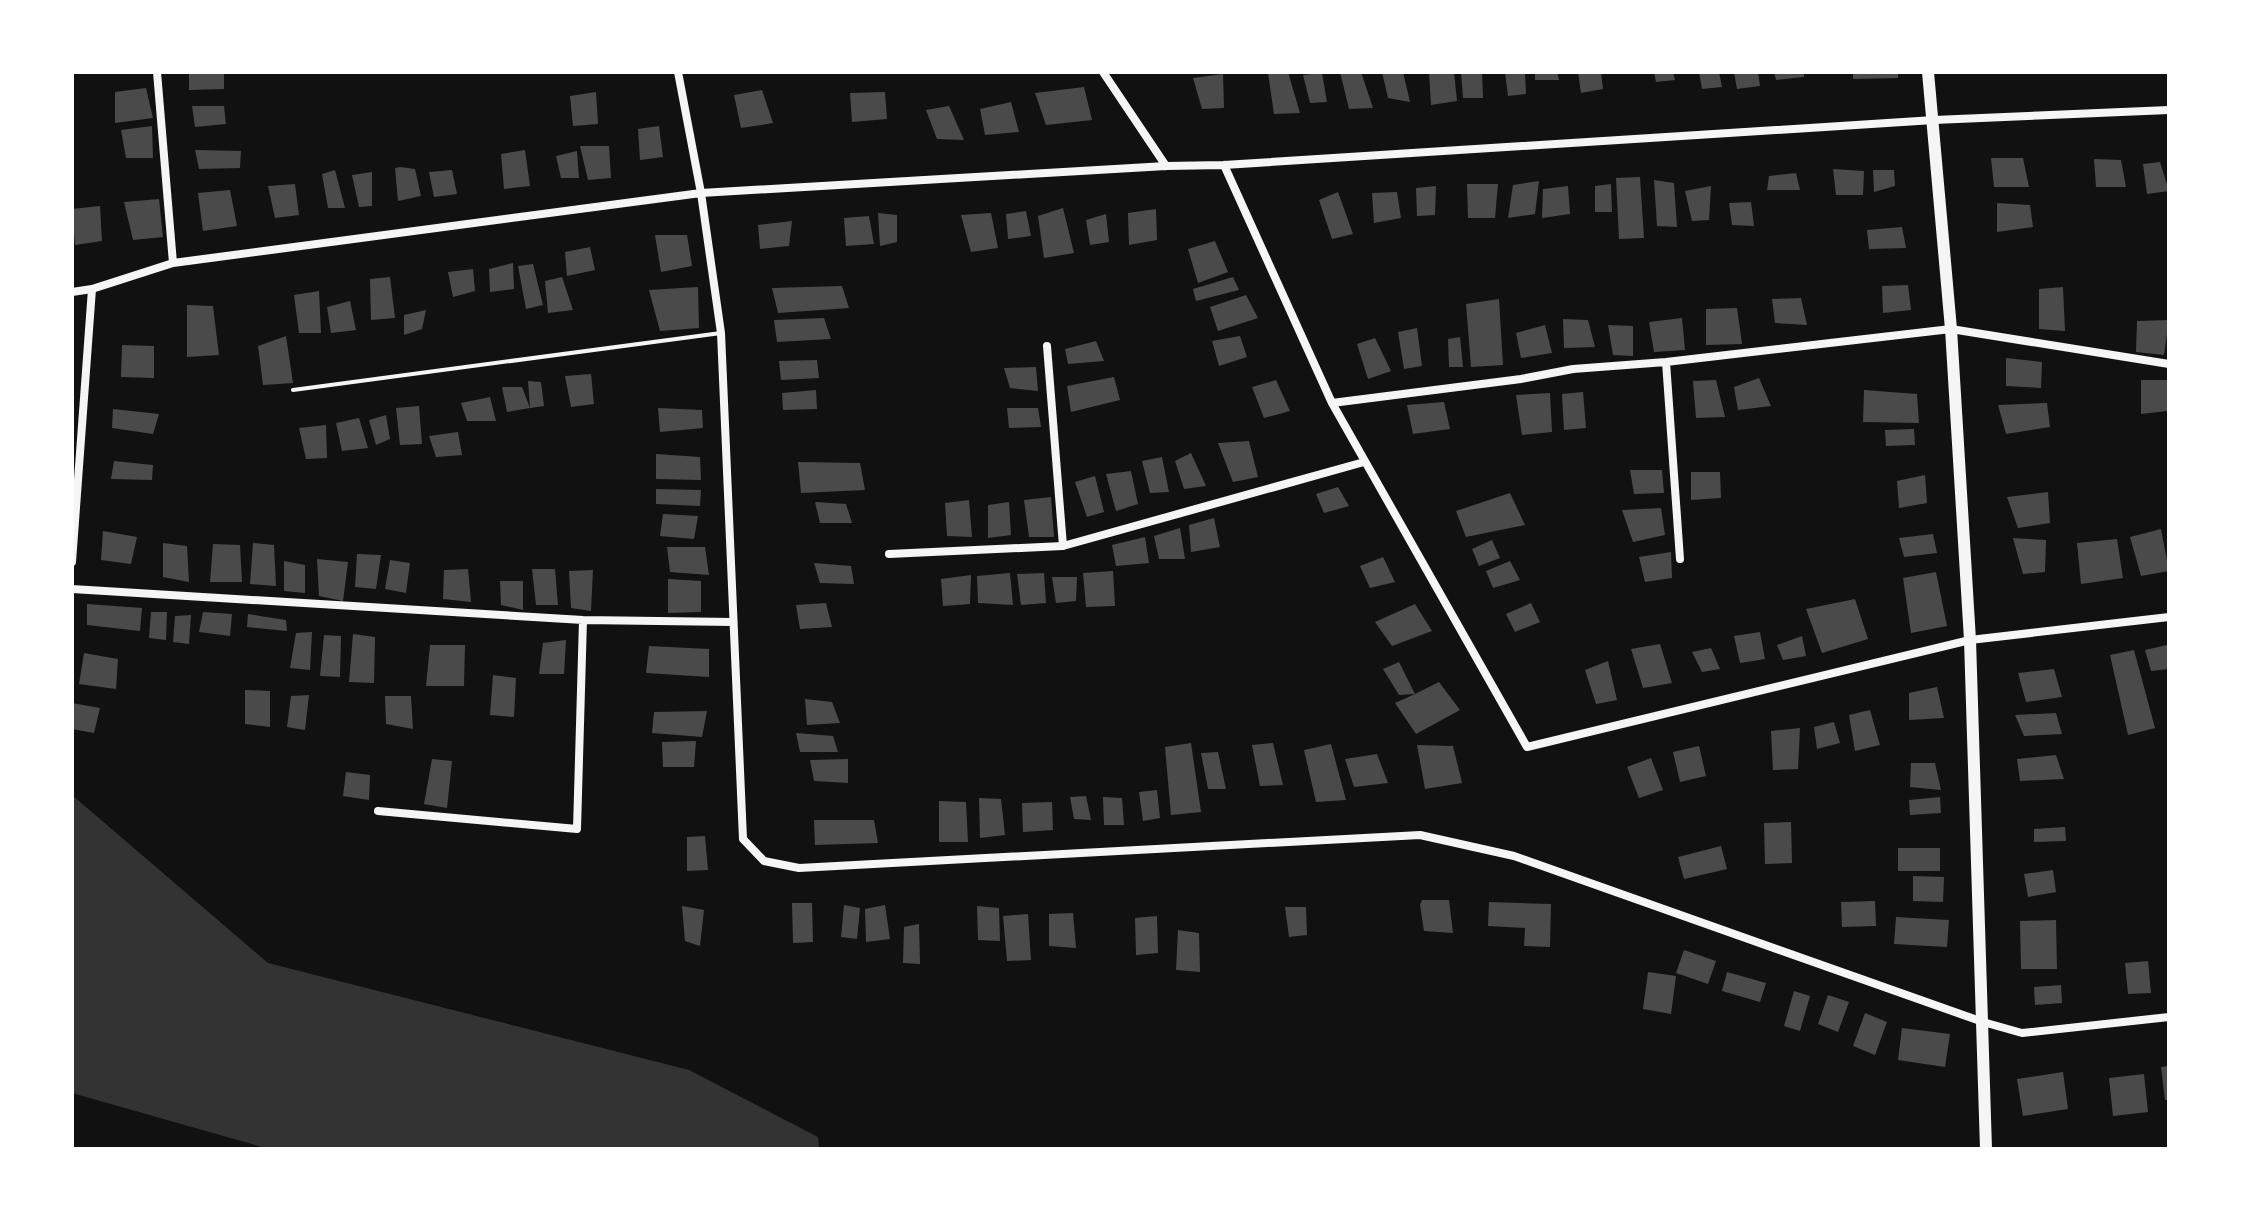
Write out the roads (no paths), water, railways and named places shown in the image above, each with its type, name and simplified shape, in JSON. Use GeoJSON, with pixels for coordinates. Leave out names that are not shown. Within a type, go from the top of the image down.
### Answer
{"type":"FeatureCollection","features":[{"type":"Feature","properties":{"kind":"main road"},"geometry":{"type":"LineString","coordinates":[[1928,72],[1951,329],[1970,640],[1986,1149]]}},
{"type":"Feature","properties":{"kind":"street"},"geometry":{"type":"LineString","coordinates":[[157,72],[173,263]]}},
{"type":"Feature","properties":{"kind":"street"},"geometry":{"type":"LineString","coordinates":[[678,72],[701,193],[721,333],[743,839],[764,861],[799,868],[1420,835],[1514,856],[1983,1022],[2022,1033],[2169,1017]]}},
{"type":"Feature","properties":{"kind":"street"},"geometry":{"type":"LineString","coordinates":[[1103,72],[1166,166]]}},
{"type":"Feature","properties":{"kind":"street"},"geometry":{"type":"LineString","coordinates":[[72,292],[92,289],[173,263],[701,193],[1224,165],[1934,120],[2169,110]]}},
{"type":"Feature","properties":{"kind":"street"},"geometry":{"type":"LineString","coordinates":[[1224,165],[1332,403],[1527,747],[1970,640],[2169,617]]}},
{"type":"Feature","properties":{"kind":"street"},"geometry":{"type":"LineString","coordinates":[[72,562],[92,289]]}},
{"type":"Feature","properties":{"kind":"street"},"geometry":{"type":"LineString","coordinates":[[1332,403],[1521,379],[1573,369],[1666,362],[1951,329],[2169,364]]}},
{"type":"Feature","properties":{"kind":"street"},"geometry":{"type":"LineString","coordinates":[[1047,346],[1063,546]]}},
{"type":"Feature","properties":{"kind":"street"},"geometry":{"type":"LineString","coordinates":[[1666,362],[1680,559]]}},
{"type":"Feature","properties":{"kind":"street"},"geometry":{"type":"LineString","coordinates":[[889,554],[1063,546],[1364,462]]}},
{"type":"Feature","properties":{"kind":"street"},"geometry":{"type":"LineString","coordinates":[[72,589],[583,620],[733,622]]}},
{"type":"Feature","properties":{"kind":"street"},"geometry":{"type":"LineString","coordinates":[[378,811],[577,829],[583,620]]}},
{"type":"Feature","properties":{"kind":"lane"},"geometry":{"type":"LineString","coordinates":[[293,390],[721,333]]}}]}
